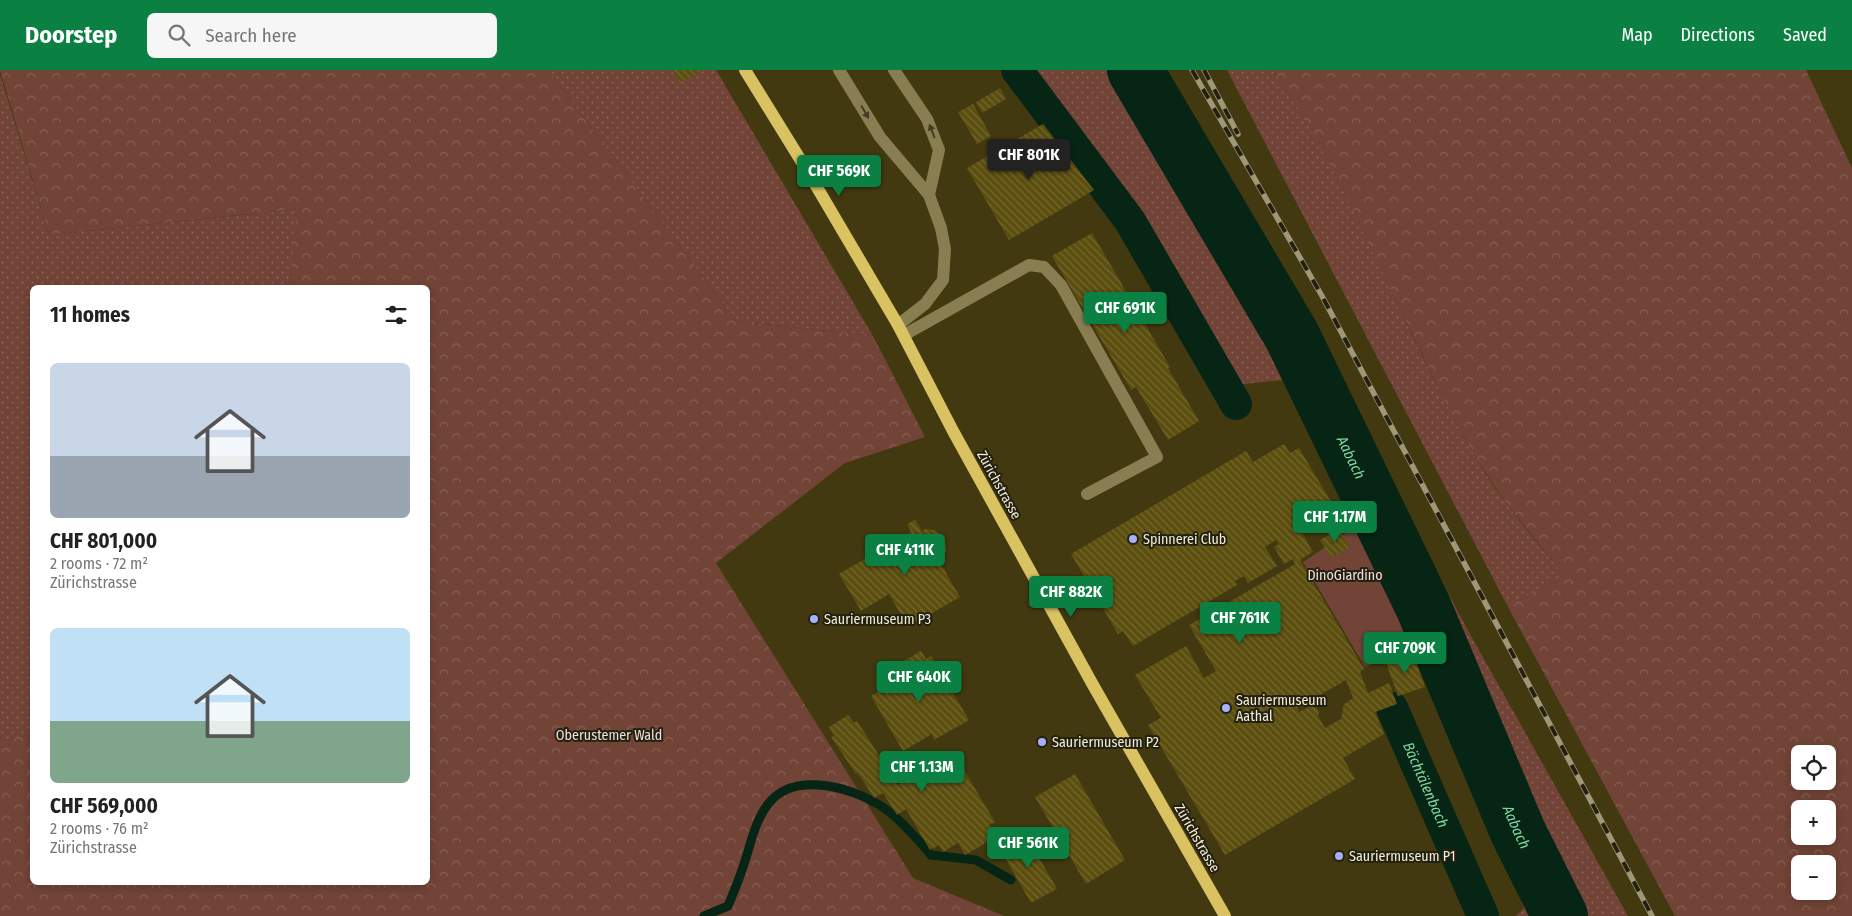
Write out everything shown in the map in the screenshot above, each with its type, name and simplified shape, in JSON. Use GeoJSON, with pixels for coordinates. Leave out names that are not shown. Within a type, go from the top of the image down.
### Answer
{"type":"FeatureCollection","features":[{"type":"Feature","properties":{"kind":"main road","name":"Zürichstrasse"},"geometry":{"type":"LineString","coordinates":[[745,70],[808,172],[901,330],[953,431],[1092,685],[1225,916]]}},
{"type":"Feature","properties":{"kind":"lane"},"geometry":{"type":"LineString","coordinates":[[839,70],[880,137],[928,195],[942,228],[945,248],[943,280],[925,304],[901,330]]}},
{"type":"Feature","properties":{"kind":"lane"},"geometry":{"type":"LineString","coordinates":[[894,70],[927,119],[939,150],[928,195]]}},
{"type":"Feature","properties":{"kind":"lane"},"geometry":{"type":"LineString","coordinates":[[901,330],[1029,265],[1044,267],[1060,284],[1157,457],[1087,494]]}},
{"type":"Feature","properties":{"kind":"green space","name":"Oberustemer Wald"},"geometry":{"type":"Polygon","coordinates":[[[0,70],[548,70],[736,321],[873,336],[925,437],[845,463],[716,563],[913,878],[1004,916],[0,916],[0,741],[30,734],[30,885],[430,885],[430,285],[290,285],[297,209],[49,235],[0,70]]]}},
{"type":"Feature","properties":{"kind":"green space"},"geometry":{"type":"Polygon","coordinates":[[[548,70],[716,70],[873,336],[736,321],[548,70]]]}},
{"type":"Feature","properties":{"kind":"green space"},"geometry":{"type":"Polygon","coordinates":[[[1009,70],[1163,70],[1301,310],[1466,627],[1628,916],[1516,916],[1524,908],[1430,670],[1291,379],[1217,387],[1114,206],[1009,70]]]}},
{"type":"Feature","properties":{"kind":"green space"},"geometry":{"type":"Polygon","coordinates":[[[1227,70],[1273,70],[1286,89],[1321,147],[1435,382],[1485,474],[1565,576],[1507,605],[1227,70]]]}},
{"type":"Feature","properties":{"kind":"green space"},"geometry":{"type":"Polygon","coordinates":[[[1273,70],[1806,70],[1852,168],[1852,916],[1675,916],[1507,605],[1564,575],[1506,503],[1477,460],[1446,404],[1335,174],[1300,111],[1273,70]]]}},
{"type":"Feature","properties":{"kind":"green space"},"geometry":{"type":"Polygon","coordinates":[[[0,74],[49,235],[298,209],[290,285],[30,285],[30,734],[0,741],[0,74]]]}},
{"type":"Feature","properties":{"kind":"green space","name":"DinoGiardino"},"geometry":{"type":"Polygon","coordinates":[[[1355,527],[1415,646],[1365,667],[1303,562],[1355,527]]]}},
{"type":"Feature","properties":{"kind":"building"},"geometry":{"type":"Polygon","coordinates":[[[672,70],[703,70],[680,83],[672,70]]]}},
{"type":"Feature","properties":{"kind":"building"},"geometry":{"type":"Polygon","coordinates":[[[1000,88],[1006,99],[982,113],[976,102],[1000,88]]]}},
{"type":"Feature","properties":{"kind":"building"},"geometry":{"type":"Polygon","coordinates":[[[973,104],[991,136],[977,144],[958,112],[973,104]]]}},
{"type":"Feature","properties":{"kind":"building"},"geometry":{"type":"Polygon","coordinates":[[[1043,124],[1094,190],[1009,240],[967,168],[1043,124]]]}},
{"type":"Feature","properties":{"kind":"building"},"geometry":{"type":"Polygon","coordinates":[[[1092,233],[1170,367],[1168,368],[1199,421],[1168,440],[1136,387],[1131,390],[1052,256],[1092,233]]]}},
{"type":"Feature","properties":{"kind":"building"},"geometry":{"type":"Polygon","coordinates":[[[1284,444],[1290,453],[1299,448],[1333,505],[1293,528],[1297,534],[1301,531],[1313,552],[1300,560],[1364,669],[1360,672],[1368,693],[1389,683],[1397,704],[1375,712],[1384,734],[1343,758],[1355,779],[1225,855],[1148,725],[1161,718],[1135,675],[1186,646],[1204,678],[1216,671],[1189,625],[1295,564],[1293,559],[1284,564],[1274,547],[1279,544],[1276,540],[1265,547],[1277,566],[1248,583],[1244,576],[1235,581],[1237,585],[1133,646],[1123,631],[1118,634],[1071,554],[1246,451],[1253,462],[1284,444]],[[1346,680],[1297,708],[1299,712],[1311,706],[1317,708],[1318,716],[1325,728],[1341,719],[1344,704],[1353,698],[1346,680]]]}},
{"type":"Feature","properties":{"kind":"building"},"geometry":{"type":"Polygon","coordinates":[[[915,520],[922,531],[925,529],[933,530],[944,538],[946,552],[939,561],[960,597],[908,627],[889,594],[861,611],[839,574],[911,532],[907,524],[915,520]]]}},
{"type":"Feature","properties":{"kind":"building"},"geometry":{"type":"Polygon","coordinates":[[[1339,529],[1350,547],[1331,558],[1320,540],[1339,529]]]}},
{"type":"Feature","properties":{"kind":"building"},"geometry":{"type":"Polygon","coordinates":[[[921,651],[926,659],[931,656],[969,720],[934,740],[932,734],[903,751],[871,696],[900,679],[896,674],[903,670],[899,664],[921,651]]]}},
{"type":"Feature","properties":{"kind":"building"},"geometry":{"type":"Polygon","coordinates":[[[1412,651],[1425,687],[1398,696],[1385,660],[1412,651]]]}},
{"type":"Feature","properties":{"kind":"building"},"geometry":{"type":"Polygon","coordinates":[[[848,715],[854,723],[857,721],[898,785],[953,752],[995,822],[989,825],[996,837],[965,855],[958,843],[943,852],[939,845],[930,850],[906,809],[897,815],[883,793],[874,798],[831,737],[834,736],[829,727],[848,715]]]}},
{"type":"Feature","properties":{"kind":"building"},"geometry":{"type":"Polygon","coordinates":[[[1075,774],[1125,860],[1086,884],[1035,797],[1075,774]]]}},
{"type":"Feature","properties":{"kind":"building"},"geometry":{"type":"Polygon","coordinates":[[[1025,834],[1057,889],[1031,903],[1000,849],[1025,834]]]}},
{"type":"Feature","properties":{"kind":"waterway"},"geometry":{"type":"LineString","coordinates":[[1017,70],[1130,221],[1236,404]]}},
{"type":"Feature","properties":{"kind":"waterway","name":"Aabach"},"geometry":{"type":"LineString","coordinates":[[1135,70],[1292,336],[1423,606],[1518,832],[1560,916]]}},
{"type":"Feature","properties":{"kind":"waterway","name":"Bächtälenbach"},"geometry":{"type":"LineString","coordinates":[[1392,708],[1483,916]]}},
{"type":"Feature","properties":{"kind":"waterway"},"geometry":{"type":"LineString","coordinates":[[704,916],[728,906],[756,826],[769,803],[781,793],[795,787],[811,785],[845,790],[876,803],[900,821],[931,855],[976,860],[1011,880]]}},
{"type":"Feature","properties":{"kind":"railway"},"geometry":{"type":"LineString","coordinates":[[1192,70],[1322,296],[1652,916]]}},
{"type":"Feature","properties":{"kind":"railway"},"geometry":{"type":"LineString","coordinates":[[1204,70],[1238,134]]}},
{"type":"Feature","properties":{"kind":"place","name":"Spinnerei Club"},"geometry":{"type":"Point","coordinates":[1133,539]}},
{"type":"Feature","properties":{"kind":"place","name":"Sauriermuseum P3"},"geometry":{"type":"Point","coordinates":[814,619]}},
{"type":"Feature","properties":{"kind":"place","name":"Sauriermuseum Aathal"},"geometry":{"type":"Point","coordinates":[1226,708]}},
{"type":"Feature","properties":{"kind":"place","name":"Sauriermuseum P2"},"geometry":{"type":"Point","coordinates":[1042,742]}},
{"type":"Feature","properties":{"kind":"place","name":"Sauriermuseum P1"},"geometry":{"type":"Point","coordinates":[1339,856]}}]}
